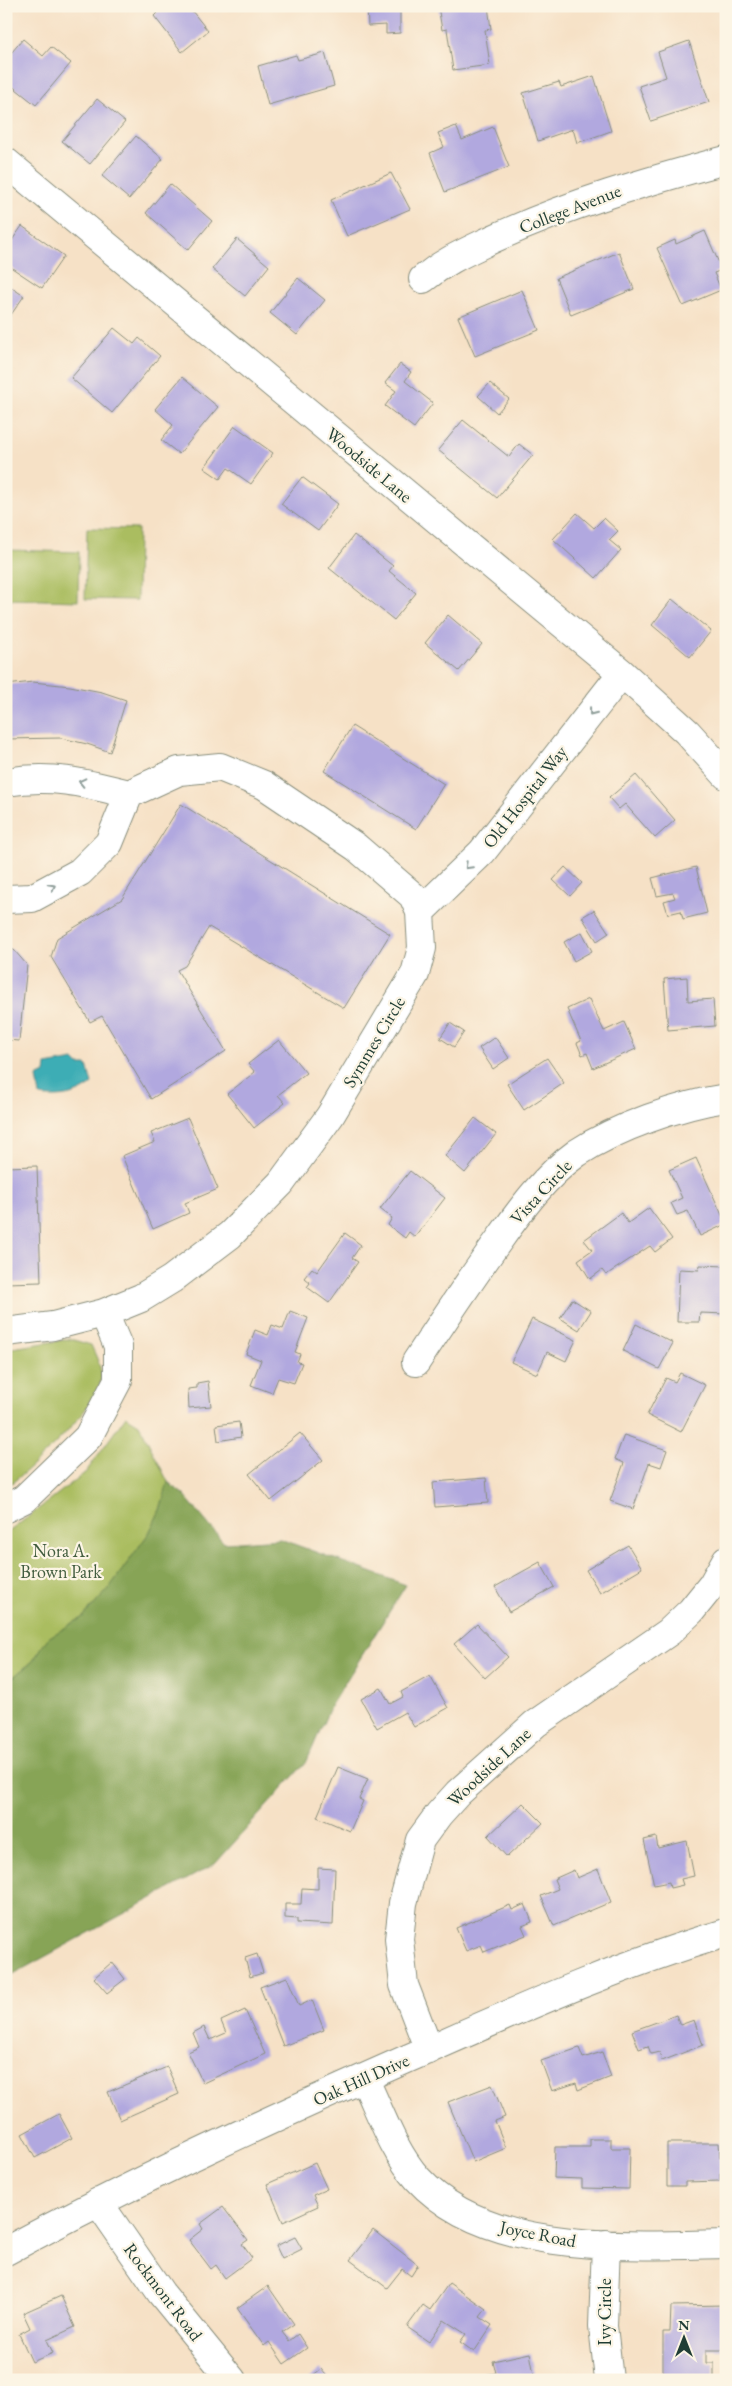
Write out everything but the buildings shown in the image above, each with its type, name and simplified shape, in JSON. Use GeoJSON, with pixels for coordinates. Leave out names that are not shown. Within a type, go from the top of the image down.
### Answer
{"type":"FeatureCollection","features":[{"type":"Feature","properties":{"kind":"street","name":"College Avenue"},"geometry":{"type":"LineString","coordinates":[[423,280],[443,263],[546,217],[606,193],[726,160]]}},
{"type":"Feature","properties":{"kind":"street","name":"Woodside Lane"},"geometry":{"type":"LineString","coordinates":[[6,162],[622,673],[686,732],[726,775]]}},
{"type":"Feature","properties":{"kind":"street","name":"Old Hospital Way"},"geometry":{"type":"LineString","coordinates":[[420,912],[482,852],[622,673]]}},
{"type":"Feature","properties":{"kind":"street","name":"Symmes Circle"},"geometry":{"type":"LineString","coordinates":[[6,1332],[53,1326],[104,1313],[141,1298],[172,1279],[230,1235],[281,1183],[330,1116],[415,974],[422,948],[420,912],[413,896],[356,847],[264,785],[220,767],[178,771],[129,794]]}},
{"type":"Feature","properties":{"kind":"street"},"geometry":{"type":"LineString","coordinates":[[6,782],[32,778],[76,780],[129,794],[108,843],[80,872],[32,898],[6,899]]}},
{"type":"Feature","properties":{"kind":"street","name":"Vista Circle"},"geometry":{"type":"LineString","coordinates":[[416,1362],[510,1225],[535,1192],[559,1169],[578,1153],[614,1134],[686,1107],[726,1098]]}},
{"type":"Feature","properties":{"kind":"street"},"geometry":{"type":"LineString","coordinates":[[6,1508],[24,1499],[88,1437],[118,1380],[118,1346],[104,1313]]}},
{"type":"Feature","properties":{"kind":"street","name":"Woodside Lane"},"geometry":{"type":"LineString","coordinates":[[428,2050],[404,1985],[399,1946],[402,1902],[420,1840],[439,1814],[458,1794],[524,1734],[669,1632],[691,1611],[712,1585],[726,1560]]}},
{"type":"Feature","properties":{"kind":"street","name":"Oak Hill Drive"},"geometry":{"type":"LineString","coordinates":[[6,2251],[98,2202],[364,2078],[627,1965],[726,1933]]}},
{"type":"Feature","properties":{"kind":"street","name":"Joyce Road"},"geometry":{"type":"LineString","coordinates":[[364,2078],[402,2158],[418,2179],[440,2198],[488,2224],[516,2233],[606,2244],[726,2244]]}},
{"type":"Feature","properties":{"kind":"street","name":"Rockmont Road"},"geometry":{"type":"LineString","coordinates":[[98,2202],[161,2293],[232,2380]]}},
{"type":"Feature","properties":{"kind":"street","name":"Ivy Circle"},"geometry":{"type":"LineString","coordinates":[[606,2244],[603,2326],[609,2380]]}},
{"type":"Feature","properties":{"kind":"green space"},"geometry":{"type":"Polygon","coordinates":[[[87,528],[138,529],[137,600],[85,599],[87,528]]]}},
{"type":"Feature","properties":{"kind":"green space"},"geometry":{"type":"Polygon","coordinates":[[[6,550],[79,552],[78,601],[6,599],[6,550]]]}},
{"type":"Feature","properties":{"kind":"green space"},"geometry":{"type":"Polygon","coordinates":[[[70,1339],[91,1345],[98,1360],[101,1374],[100,1385],[95,1396],[73,1425],[44,1455],[6,1487],[6,1349],[70,1339]]]}},
{"type":"Feature","properties":{"kind":"green space","name":"Nora A. Brown Park"},"geometry":{"type":"Polygon","coordinates":[[[126,1416],[139,1424],[168,1482],[160,1510],[149,1533],[107,1591],[83,1617],[48,1638],[33,1661],[6,1683],[6,1534],[86,1472],[126,1416]]]}},
{"type":"Feature","properties":{"kind":"green space"},"geometry":{"type":"Polygon","coordinates":[[[168,1482],[184,1495],[224,1543],[280,1539],[406,1585],[331,1705],[307,1761],[215,1864],[6,1978],[6,1683],[33,1661],[48,1638],[83,1617],[107,1591],[149,1533],[160,1510],[168,1482]]]}},
{"type":"Feature","properties":{"kind":"water"},"geometry":{"type":"Polygon","coordinates":[[[74,1060],[79,1065],[87,1065],[92,1084],[68,1096],[40,1096],[37,1077],[45,1073],[46,1065],[74,1060]]]}}]}
